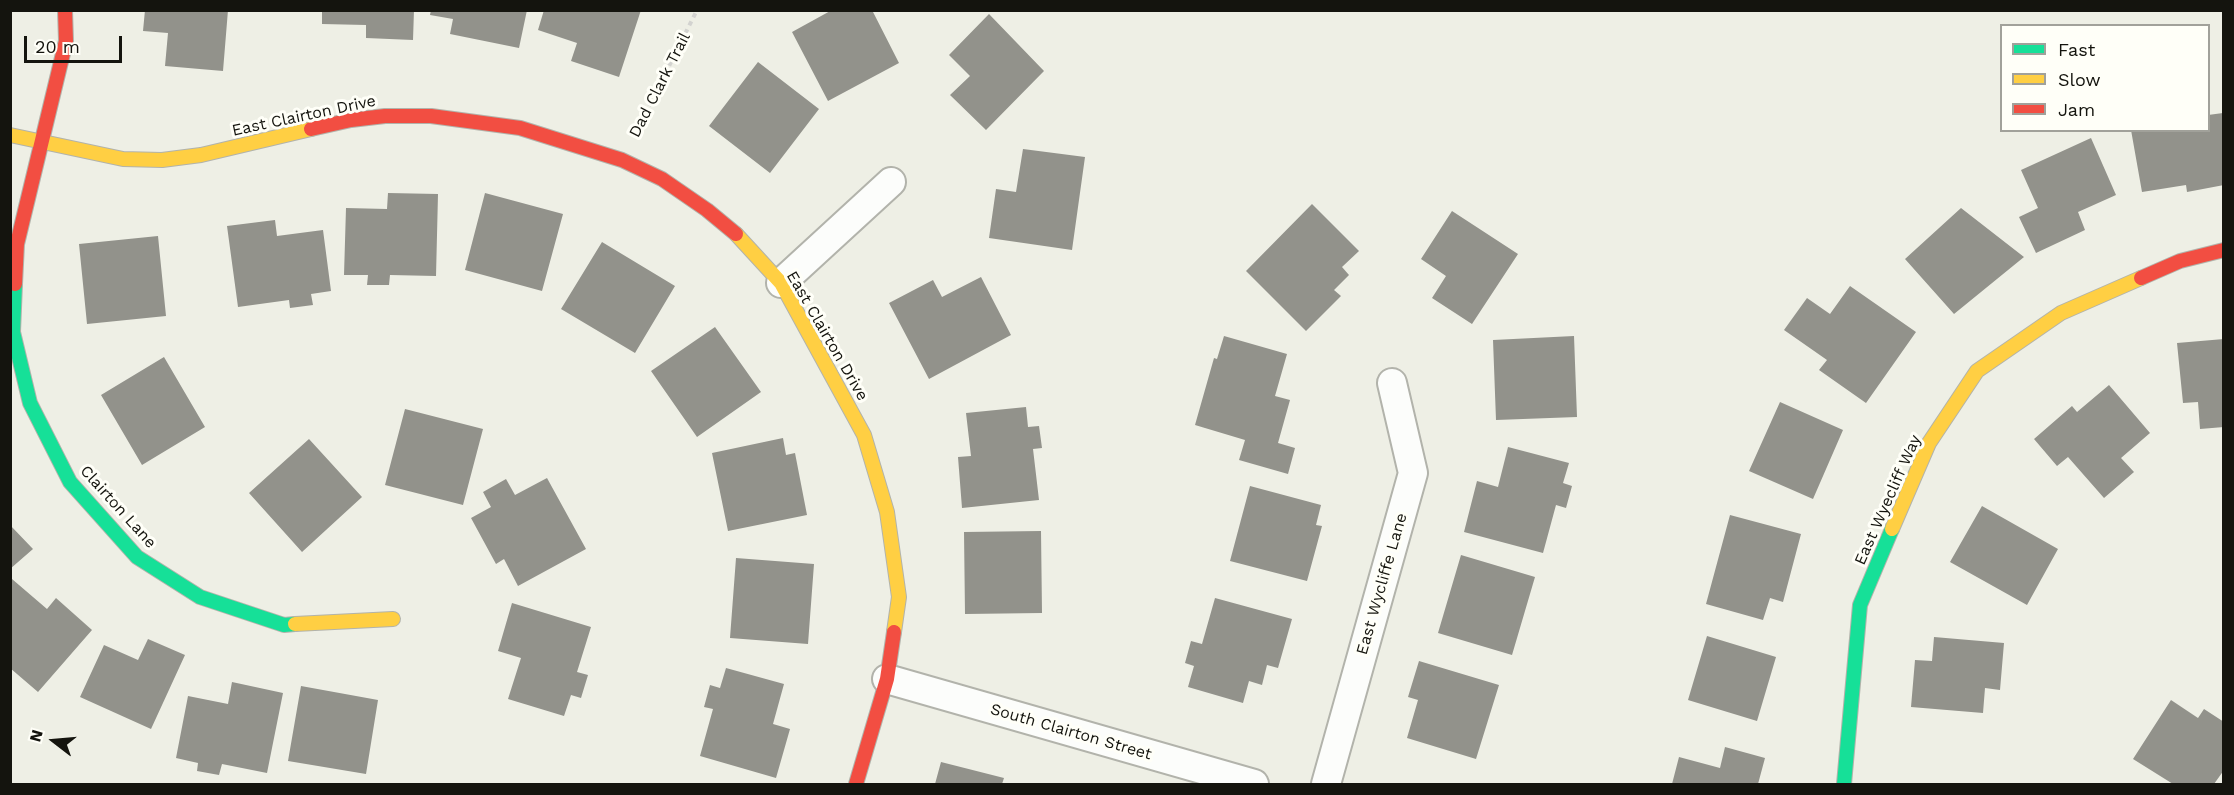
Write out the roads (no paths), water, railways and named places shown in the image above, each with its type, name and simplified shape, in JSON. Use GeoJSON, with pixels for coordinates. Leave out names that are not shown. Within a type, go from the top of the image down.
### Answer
{"type":"FeatureCollection","features":[{"type":"Feature","properties":{"kind":"street","name":"Clairton Lane"},"geometry":{"type":"LineString","coordinates":[[65,10],[66,41],[16,244],[13,332],[30,403],[70,482],[137,557],[200,597],[284,625],[393,619]]}},
{"type":"Feature","properties":{"kind":"street","name":"East Clairton Drive"},"geometry":{"type":"LineString","coordinates":[[10,135],[123,159],[162,160],[201,155],[351,120],[385,116],[431,116],[520,128],[622,160],[662,179],[707,210],[743,240],[781,283],[864,435],[887,512],[899,597],[887,679],[856,784]]}},
{"type":"Feature","properties":{"kind":"street"},"geometry":{"type":"LineString","coordinates":[[781,283],[891,182]]}},
{"type":"Feature","properties":{"kind":"street","name":"East Wyecliff Way"},"geometry":{"type":"LineString","coordinates":[[1844,784],[1860,605],[1929,443],[1977,371],[2061,313],[2180,261],[2223,250]]}},
{"type":"Feature","properties":{"kind":"street","name":"East Wycliffe Lane"},"geometry":{"type":"LineString","coordinates":[[1326,784],[1413,472],[1392,384]]}},
{"type":"Feature","properties":{"kind":"street","name":"South Clairton Street"},"geometry":{"type":"LineString","coordinates":[[887,679],[1254,784]]}}]}
